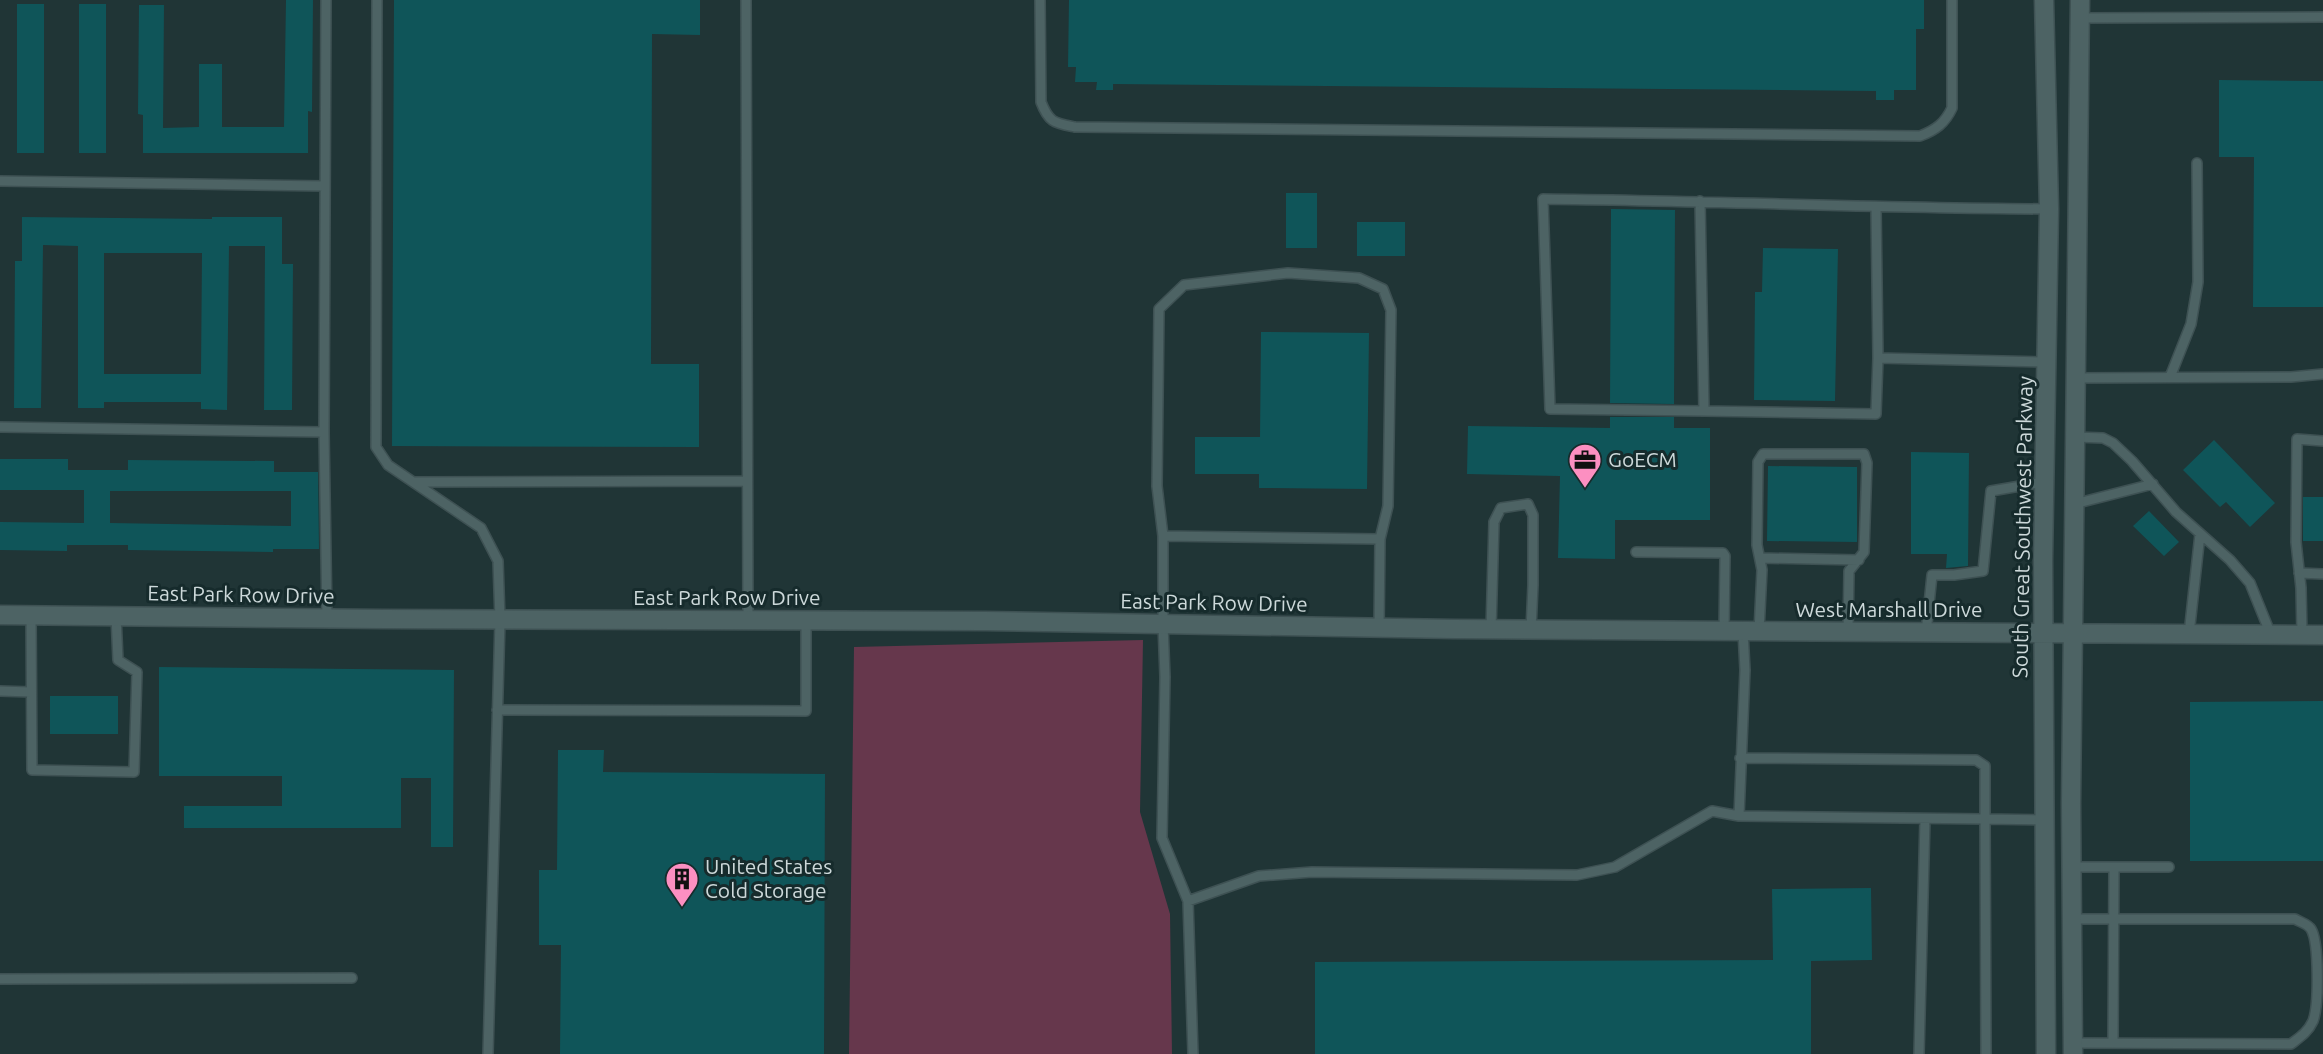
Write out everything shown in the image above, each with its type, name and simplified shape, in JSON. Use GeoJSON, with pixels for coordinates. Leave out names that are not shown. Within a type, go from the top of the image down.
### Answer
{"type":"FeatureCollection","features":[{"type":"Feature","properties":{"kind":"main road","name":"South Great Southwest Parkway"},"geometry":{"type":"LineString","coordinates":[[2044,0],[2049,209],[2043,633],[2046,1054]]}},
{"type":"Feature","properties":{"kind":"main road"},"geometry":{"type":"LineString","coordinates":[[2073,1049],[2073,634],[2080,9]]}},
{"type":"Feature","properties":{"kind":"main road"},"geometry":{"type":"LineString","coordinates":[[2049,209],[2077,209]]}},
{"type":"Feature","properties":{"kind":"main road","name":"East Park Row Drive"},"geometry":{"type":"LineString","coordinates":[[0,615],[327,619],[806,620],[1454,629]]}},
{"type":"Feature","properties":{"kind":"main road","name":"West Marshall Drive"},"geometry":{"type":"LineString","coordinates":[[1454,629],[2323,635]]}},
{"type":"Feature","properties":{"kind":"lane"},"geometry":{"type":"LineString","coordinates":[[326,0],[324,432],[327,619]]}},
{"type":"Feature","properties":{"kind":"lane"},"geometry":{"type":"LineString","coordinates":[[377,0],[376,447],[388,465],[481,528],[498,561],[500,620],[488,1054]]}},
{"type":"Feature","properties":{"kind":"lane"},"geometry":{"type":"LineString","coordinates":[[746,0],[748,620]]}},
{"type":"Feature","properties":{"kind":"lane"},"geometry":{"type":"LineString","coordinates":[[1040,0],[1041,102],[1046,114],[1055,123],[1075,127],[1908,135],[1920,135],[1935,130],[1947,119],[1952,108],[1952,0]]}},
{"type":"Feature","properties":{"kind":"lane"},"geometry":{"type":"LineString","coordinates":[[2080,9],[2323,17]]}},
{"type":"Feature","properties":{"kind":"lane"},"geometry":{"type":"LineString","coordinates":[[2170,377],[2191,324],[2198,282],[2197,164]]}},
{"type":"Feature","properties":{"kind":"lane"},"geometry":{"type":"LineString","coordinates":[[0,181],[325,186]]}},
{"type":"Feature","properties":{"kind":"lane"},"geometry":{"type":"LineString","coordinates":[[1876,207],[1878,358],[1876,414],[1550,409],[1543,199],[2049,209]]}},
{"type":"Feature","properties":{"kind":"lane"},"geometry":{"type":"LineString","coordinates":[[1700,201],[1704,411]]}},
{"type":"Feature","properties":{"kind":"lane"},"geometry":{"type":"LineString","coordinates":[[1193,1054],[1188,901],[1162,838],[1165,677],[1164,536],[1157,486],[1159,309],[1184,285],[1288,273],[1359,278],[1383,289],[1391,310],[1388,506],[1380,539],[1379,628]]}},
{"type":"Feature","properties":{"kind":"lane"},"geometry":{"type":"LineString","coordinates":[[1878,358],[2047,362]]}},
{"type":"Feature","properties":{"kind":"lane"},"geometry":{"type":"LineString","coordinates":[[2075,378],[2291,377],[2323,374]]}},
{"type":"Feature","properties":{"kind":"lane"},"geometry":{"type":"LineString","coordinates":[[0,427],[324,432]]}},
{"type":"Feature","properties":{"kind":"lane"},"geometry":{"type":"LineString","coordinates":[[2075,437],[2103,438],[2113,443],[2176,512],[2230,560],[2250,583],[2271,635]]}},
{"type":"Feature","properties":{"kind":"lane"},"geometry":{"type":"LineString","coordinates":[[2302,635],[2300,573],[2296,542],[2298,439],[2323,441]]}},
{"type":"Feature","properties":{"kind":"lane"},"geometry":{"type":"LineString","coordinates":[[1739,816],[1745,670],[1762,570],[1757,544],[1758,462],[1763,454],[1864,454],[1867,463],[1864,552],[1849,571],[1848,632]]}},
{"type":"Feature","properties":{"kind":"lane"},"geometry":{"type":"LineString","coordinates":[[414,482],[747,481]]}},
{"type":"Feature","properties":{"kind":"lane"},"geometry":{"type":"LineString","coordinates":[[1926,633],[1932,575],[1983,571],[1991,491],[2044,482]]}},
{"type":"Feature","properties":{"kind":"lane"},"geometry":{"type":"LineString","coordinates":[[2074,504],[2152,484]]}},
{"type":"Feature","properties":{"kind":"lane"},"geometry":{"type":"LineString","coordinates":[[1491,630],[1494,522],[1501,508],[1528,504],[1533,515],[1531,630]]}},
{"type":"Feature","properties":{"kind":"lane"},"geometry":{"type":"LineString","coordinates":[[2189,634],[2200,534]]}},
{"type":"Feature","properties":{"kind":"lane"},"geometry":{"type":"LineString","coordinates":[[1164,536],[1380,539]]}},
{"type":"Feature","properties":{"kind":"lane"},"geometry":{"type":"LineString","coordinates":[[1636,552],[1723,553],[1725,556],[1724,631]]}},
{"type":"Feature","properties":{"kind":"lane"},"geometry":{"type":"LineString","coordinates":[[1760,558],[1859,560]]}},
{"type":"Feature","properties":{"kind":"lane"},"geometry":{"type":"LineString","coordinates":[[2300,573],[2323,574]]}},
{"type":"Feature","properties":{"kind":"lane"},"geometry":{"type":"LineString","coordinates":[[31,615],[32,770],[134,772],[137,672],[118,660],[116,616]]}},
{"type":"Feature","properties":{"kind":"lane"},"geometry":{"type":"LineString","coordinates":[[497,710],[806,711],[806,620]]}},
{"type":"Feature","properties":{"kind":"lane"},"geometry":{"type":"LineString","coordinates":[[0,691],[31,692]]}},
{"type":"Feature","properties":{"kind":"lane"},"geometry":{"type":"LineString","coordinates":[[1740,758],[1976,760],[1985,766],[1986,1054]]}},
{"type":"Feature","properties":{"kind":"lane"},"geometry":{"type":"LineString","coordinates":[[1188,901],[1259,876],[1312,872],[1577,875],[1615,867],[1712,811],[1739,816],[2045,820]]}},
{"type":"Feature","properties":{"kind":"lane"},"geometry":{"type":"LineString","coordinates":[[1919,1054],[1925,819]]}},
{"type":"Feature","properties":{"kind":"lane"},"geometry":{"type":"LineString","coordinates":[[2072,867],[2169,867]]}},
{"type":"Feature","properties":{"kind":"lane"},"geometry":{"type":"LineString","coordinates":[[2113,1043],[2114,867]]}},
{"type":"Feature","properties":{"kind":"lane"},"geometry":{"type":"LineString","coordinates":[[2073,920],[2113,918],[2295,919],[2310,926],[2315,939],[2317,1000],[2313,1020],[2304,1034],[2291,1044],[2113,1043],[2073,1049]]}},
{"type":"Feature","properties":{"kind":"lane"},"geometry":{"type":"LineString","coordinates":[[0,979],[352,978]]}},
{"type":"Feature","properties":{"kind":"shaded area"},"geometry":{"type":"Polygon","coordinates":[[[1143,640],[1140,812],[1170,914],[1172,1054],[849,1054],[854,647],[1143,640]]]}},
{"type":"Feature","properties":{"kind":"building"},"geometry":{"type":"Polygon","coordinates":[[[286,0],[313,0],[312,112],[308,111],[308,153],[143,153],[143,115],[138,114],[139,5],[164,5],[163,128],[199,127],[199,64],[222,64],[222,127],[284,127],[286,0]]]}},
{"type":"Feature","properties":{"kind":"building"},"geometry":{"type":"Polygon","coordinates":[[[394,0],[700,0],[700,35],[652,34],[651,364],[699,364],[699,447],[392,446],[394,0]]]}},
{"type":"Feature","properties":{"kind":"building"},"geometry":{"type":"Polygon","coordinates":[[[1069,0],[1924,0],[1924,29],[1916,29],[1916,90],[1894,90],[1894,100],[1876,100],[1876,91],[1113,84],[1113,90],[1096,90],[1097,82],[1075,82],[1076,67],[1068,67],[1069,0]]]}},
{"type":"Feature","properties":{"kind":"building"},"geometry":{"type":"Polygon","coordinates":[[[17,4],[44,4],[44,153],[17,153],[17,4]]]}},
{"type":"Feature","properties":{"kind":"building"},"geometry":{"type":"Polygon","coordinates":[[[79,4],[106,4],[106,153],[79,153],[79,4]]]}},
{"type":"Feature","properties":{"kind":"building"},"geometry":{"type":"Polygon","coordinates":[[[2219,80],[2323,81],[2323,307],[2253,307],[2254,157],[2219,157],[2219,80]]]}},
{"type":"Feature","properties":{"kind":"building"},"geometry":{"type":"Polygon","coordinates":[[[1286,193],[1317,193],[1317,248],[1286,248],[1286,193]]]}},
{"type":"Feature","properties":{"kind":"building"},"geometry":{"type":"Polygon","coordinates":[[[1611,209],[1675,210],[1674,404],[1610,403],[1611,209]]]}},
{"type":"Feature","properties":{"kind":"building"},"geometry":{"type":"Polygon","coordinates":[[[22,217],[212,219],[212,217],[282,217],[282,264],[293,264],[292,410],[264,410],[265,246],[229,246],[227,410],[201,409],[201,402],[104,402],[104,408],[78,408],[78,246],[43,245],[41,408],[14,408],[15,261],[22,261],[22,217]],[[104,253],[104,374],[201,374],[202,253],[104,253]]]}},
{"type":"Feature","properties":{"kind":"building"},"geometry":{"type":"Polygon","coordinates":[[[1357,222],[1405,222],[1405,256],[1357,256],[1357,222]]]}},
{"type":"Feature","properties":{"kind":"building"},"geometry":{"type":"Polygon","coordinates":[[[1763,248],[1838,249],[1835,401],[1754,400],[1755,292],[1762,292],[1763,248]]]}},
{"type":"Feature","properties":{"kind":"building"},"geometry":{"type":"Polygon","coordinates":[[[1261,332],[1369,333],[1367,489],[1259,488],[1259,474],[1195,474],[1195,437],[1260,437],[1261,332]]]}},
{"type":"Feature","properties":{"kind":"building"},"geometry":{"type":"Polygon","coordinates":[[[1610,417],[1674,417],[1674,428],[1710,428],[1710,520],[1615,520],[1615,559],[1558,558],[1560,476],[1467,474],[1468,426],[1610,428],[1610,417]]]}},
{"type":"Feature","properties":{"kind":"building"},"geometry":{"type":"Polygon","coordinates":[[[2214,440],[2275,503],[2250,527],[2226,502],[2220,507],[2183,470],[2214,440]]]}},
{"type":"Feature","properties":{"kind":"building"},"geometry":{"type":"Polygon","coordinates":[[[1911,452],[1969,453],[1968,566],[1946,568],[1947,554],[1911,554],[1911,452]]]}},
{"type":"Feature","properties":{"kind":"building"},"geometry":{"type":"Polygon","coordinates":[[[0,459],[68,459],[68,470],[128,470],[128,460],[274,461],[274,472],[318,472],[319,549],[273,549],[273,552],[128,550],[128,545],[67,545],[67,551],[0,550],[0,522],[84,523],[84,490],[0,490],[0,459]],[[110,491],[110,523],[291,526],[291,491],[110,491]]]}},
{"type":"Feature","properties":{"kind":"building"},"geometry":{"type":"Polygon","coordinates":[[[1768,466],[1857,467],[1857,542],[1767,541],[1768,466]]]}},
{"type":"Feature","properties":{"kind":"building"},"geometry":{"type":"Polygon","coordinates":[[[2303,497],[2323,497],[2323,541],[2303,541],[2303,497]]]}},
{"type":"Feature","properties":{"kind":"building"},"geometry":{"type":"Polygon","coordinates":[[[2149,511],[2179,542],[2164,556],[2133,526],[2149,511]]]}},
{"type":"Feature","properties":{"kind":"building"},"geometry":{"type":"Polygon","coordinates":[[[159,667],[454,670],[453,847],[431,847],[431,778],[401,778],[401,828],[184,828],[184,806],[282,806],[282,776],[159,776],[159,667]]]}},
{"type":"Feature","properties":{"kind":"building"},"geometry":{"type":"Polygon","coordinates":[[[50,696],[118,696],[118,734],[50,734],[50,696]]]}},
{"type":"Feature","properties":{"kind":"building"},"geometry":{"type":"Polygon","coordinates":[[[2323,701],[2323,861],[2190,861],[2190,702],[2323,701]]]}},
{"type":"Feature","properties":{"kind":"building","name":"United States Cold Storage"},"geometry":{"type":"Polygon","coordinates":[[[558,750],[604,750],[603,772],[825,774],[824,1054],[560,1054],[561,945],[539,945],[539,870],[557,870],[558,750]]]}},
{"type":"Feature","properties":{"kind":"building"},"geometry":{"type":"Polygon","coordinates":[[[1871,888],[1872,960],[1811,961],[1811,1054],[1315,1054],[1315,962],[1773,960],[1772,889],[1871,888]]]}},
{"type":"Feature","properties":{"kind":"place","name":"GoECM"},"geometry":{"type":"Point","coordinates":[1585,489]}},
{"type":"Feature","properties":{"kind":"place","name":"United States Cold Storage"},"geometry":{"type":"Point","coordinates":[682,908]}}]}
